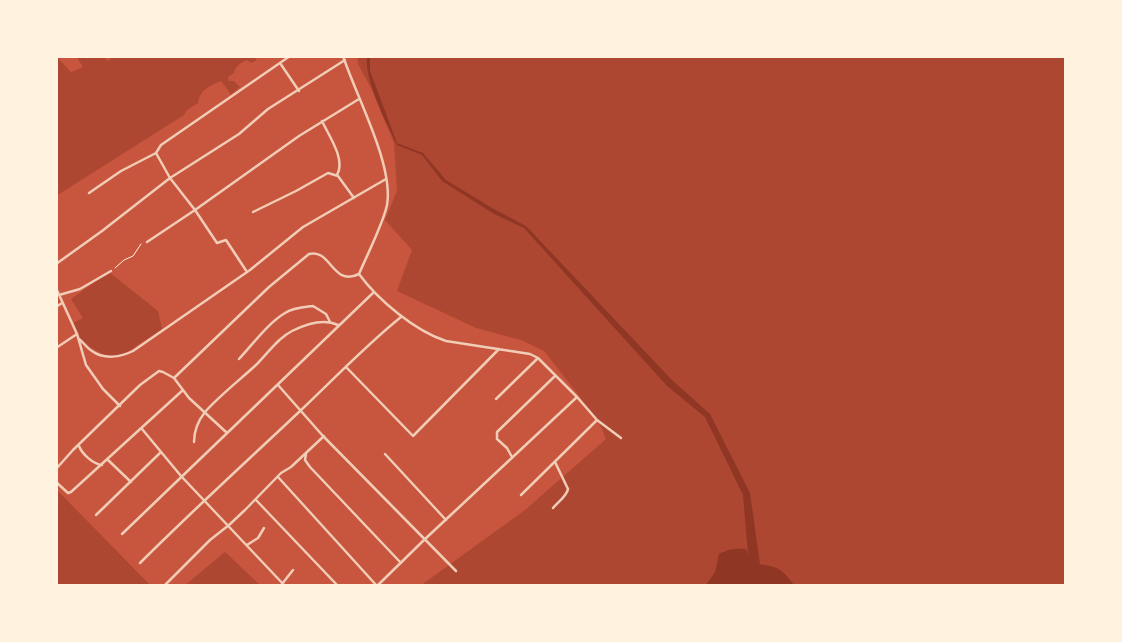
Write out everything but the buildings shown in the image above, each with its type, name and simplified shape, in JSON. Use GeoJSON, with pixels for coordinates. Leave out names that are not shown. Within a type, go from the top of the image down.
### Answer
{"type":"FeatureCollection","features":[{"type":"Feature","properties":{"kind":"street"},"geometry":{"type":"LineString","coordinates":[[89,193],[121,171],[156,153],[161,145],[290,56]]}},
{"type":"Feature","properties":{"kind":"street"},"geometry":{"type":"LineString","coordinates":[[56,264],[170,178],[239,134],[268,109],[344,58],[382,159],[386,179],[387,204],[359,274],[351,278],[345,277],[319,254],[312,252],[269,287],[174,378]]}},
{"type":"Feature","properties":{"kind":"street"},"geometry":{"type":"LineString","coordinates":[[280,63],[299,90]]}},
{"type":"Feature","properties":{"kind":"street"},"geometry":{"type":"LineString","coordinates":[[147,242],[322,121],[359,99]]}},
{"type":"Feature","properties":{"kind":"street"},"geometry":{"type":"LineString","coordinates":[[322,121],[338,156],[340,171],[337,175]]}},
{"type":"Feature","properties":{"kind":"street"},"geometry":{"type":"LineString","coordinates":[[156,153],[170,178],[218,243],[226,240],[247,272]]}},
{"type":"Feature","properties":{"kind":"street"},"geometry":{"type":"LineString","coordinates":[[253,212],[328,173],[337,175],[354,198]]}},
{"type":"Feature","properties":{"kind":"street"},"geometry":{"type":"LineString","coordinates":[[78,337],[98,354],[124,355],[174,324],[247,272],[303,227],[386,179]]}},
{"type":"Feature","properties":{"kind":"street"},"geometry":{"type":"LineString","coordinates":[[59,295],[79,289],[111,271]]}},
{"type":"Feature","properties":{"kind":"street"},"geometry":{"type":"LineString","coordinates":[[359,274],[401,317],[435,337],[530,354],[538,358],[597,420],[621,438]]}},
{"type":"Feature","properties":{"kind":"street"},"geometry":{"type":"LineString","coordinates":[[56,288],[78,337],[86,365],[103,389],[120,406]]}},
{"type":"Feature","properties":{"kind":"street"},"geometry":{"type":"LineString","coordinates":[[122,534],[374,292]]}},
{"type":"Feature","properties":{"kind":"street"},"geometry":{"type":"LineString","coordinates":[[56,307],[62,303]]}},
{"type":"Feature","properties":{"kind":"street"},"geometry":{"type":"LineString","coordinates":[[239,359],[268,328],[291,310],[313,306],[326,314],[330,322]]}},
{"type":"Feature","properties":{"kind":"street"},"geometry":{"type":"LineString","coordinates":[[139,563],[376,337],[401,317]]}},
{"type":"Feature","properties":{"kind":"street"},"geometry":{"type":"LineString","coordinates":[[194,442],[195,430],[205,412],[288,333],[306,325],[330,322],[338,325]]}},
{"type":"Feature","properties":{"kind":"street"},"geometry":{"type":"LineString","coordinates":[[56,348],[78,337]]}},
{"type":"Feature","properties":{"kind":"street"},"geometry":{"type":"LineString","coordinates":[[346,367],[413,436],[499,349]]}},
{"type":"Feature","properties":{"kind":"street"},"geometry":{"type":"LineString","coordinates":[[496,399],[538,358]]}},
{"type":"Feature","properties":{"kind":"street"},"geometry":{"type":"LineString","coordinates":[[56,469],[140,385],[161,371],[174,378],[227,433]]}},
{"type":"Feature","properties":{"kind":"street"},"geometry":{"type":"LineString","coordinates":[[512,457],[510,451],[497,439],[497,432],[555,376]]}},
{"type":"Feature","properties":{"kind":"street"},"geometry":{"type":"LineString","coordinates":[[278,385],[456,571]]}},
{"type":"Feature","properties":{"kind":"street"},"geometry":{"type":"LineString","coordinates":[[56,482],[68,494],[183,390]]}},
{"type":"Feature","properties":{"kind":"street"},"geometry":{"type":"LineString","coordinates":[[278,476],[377,586],[577,397]]}},
{"type":"Feature","properties":{"kind":"street"},"geometry":{"type":"LineString","coordinates":[[521,495],[597,420]]}},
{"type":"Feature","properties":{"kind":"street"},"geometry":{"type":"LineString","coordinates":[[142,429],[181,476],[283,585],[293,570]]}},
{"type":"Feature","properties":{"kind":"street"},"geometry":{"type":"LineString","coordinates":[[163,586],[324,436]]}},
{"type":"Feature","properties":{"kind":"street"},"geometry":{"type":"LineString","coordinates":[[79,446],[93,462],[102,465]]}},
{"type":"Feature","properties":{"kind":"street"},"geometry":{"type":"LineString","coordinates":[[306,451],[305,460],[310,467],[401,563]]}},
{"type":"Feature","properties":{"kind":"street"},"geometry":{"type":"LineString","coordinates":[[96,515],[161,452]]}},
{"type":"Feature","properties":{"kind":"street"},"geometry":{"type":"LineString","coordinates":[[385,454],[446,520]]}},
{"type":"Feature","properties":{"kind":"street"},"geometry":{"type":"LineString","coordinates":[[108,460],[131,482]]}},
{"type":"Feature","properties":{"kind":"street"},"geometry":{"type":"LineString","coordinates":[[553,508],[568,492],[555,462]]}},
{"type":"Feature","properties":{"kind":"street"},"geometry":{"type":"LineString","coordinates":[[256,500],[338,586]]}},
{"type":"Feature","properties":{"kind":"street"},"geometry":{"type":"LineString","coordinates":[[247,545],[258,538],[264,528]]}},
{"type":"Feature","properties":{"kind":"path"},"geometry":{"type":"LineString","coordinates":[[111,271],[133,256],[140,245],[147,242]]}},
{"type":"Feature","properties":{"kind":"shaded area"},"geometry":{"type":"Polygon","coordinates":[[[56,56],[71,72],[83,67],[76,56],[104,56],[107,61],[114,56],[258,56],[255,58],[257,60],[251,63],[247,60],[241,63],[228,77],[229,81],[234,81],[240,87],[231,94],[221,81],[209,86],[201,94],[198,103],[184,115],[56,196],[56,56]]]}},
{"type":"Feature","properties":{"kind":"shaded area"},"geometry":{"type":"Polygon","coordinates":[[[357,56],[1066,56],[1066,586],[795,586],[784,572],[758,563],[746,549],[723,551],[715,572],[705,586],[420,586],[525,510],[606,439],[598,420],[544,351],[521,340],[476,328],[397,291],[412,250],[385,220],[397,191],[394,143],[358,64],[357,56]]]}},
{"type":"Feature","properties":{"kind":"shaded area"},"geometry":{"type":"Polygon","coordinates":[[[367,56],[370,56],[370,71],[397,143],[423,153],[446,180],[526,226],[672,380],[710,414],[750,493],[760,564],[780,570],[795,586],[705,586],[715,572],[719,554],[728,550],[746,549],[748,554],[743,495],[705,417],[667,386],[524,228],[494,214],[442,181],[422,155],[397,145],[372,88],[367,56]]]}},
{"type":"Feature","properties":{"kind":"shaded area"},"geometry":{"type":"Polygon","coordinates":[[[109,272],[158,311],[162,329],[123,355],[106,356],[90,347],[81,339],[73,323],[83,318],[71,299],[109,272]]]}},
{"type":"Feature","properties":{"kind":"shaded area"},"geometry":{"type":"Polygon","coordinates":[[[56,489],[151,586],[56,586],[56,489]]]}},
{"type":"Feature","properties":{"kind":"shaded area"},"geometry":{"type":"Polygon","coordinates":[[[225,552],[261,586],[184,586],[225,552]]]}}]}
